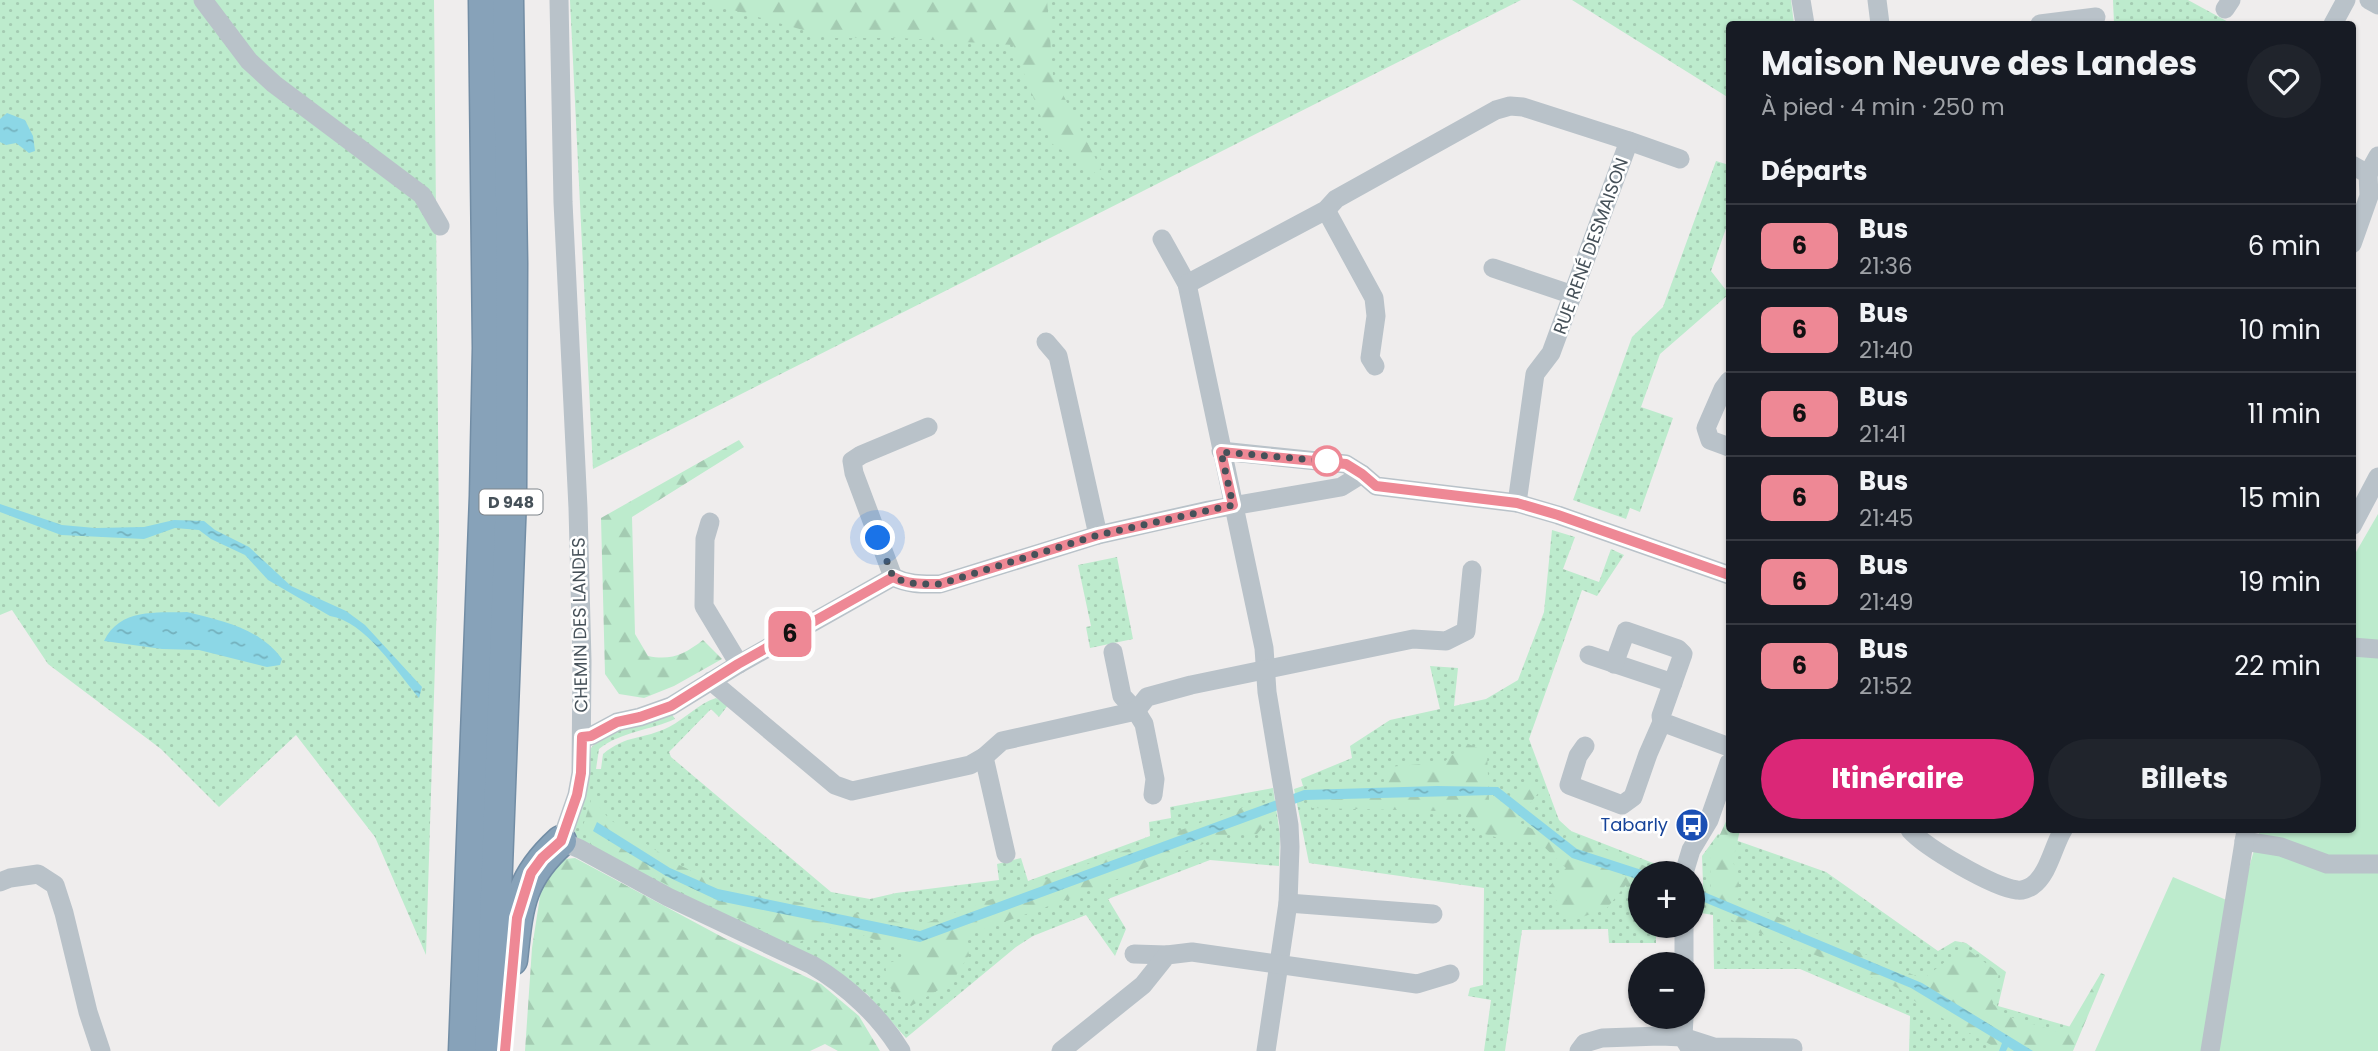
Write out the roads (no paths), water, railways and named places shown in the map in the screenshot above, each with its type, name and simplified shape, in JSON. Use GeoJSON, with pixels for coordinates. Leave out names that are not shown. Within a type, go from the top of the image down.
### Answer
{"type":"FeatureCollection","features":[{"type":"Feature","properties":{"kind":"highway","name":"D 948"},"geometry":{"type":"LineString","coordinates":[[464,1051],[485,483],[488,225],[484,0]]}},
{"type":"Feature","properties":{"kind":"highway","name":"D 948"},"geometry":{"type":"LineString","coordinates":[[490,1051],[510,510],[512,277],[508,0]]}},
{"type":"Feature","properties":{"kind":"highway"},"geometry":{"type":"LineString","coordinates":[[505,1051],[517,918],[523,894],[531,873],[542,858],[561,841]]}},
{"type":"Feature","properties":{"kind":"street"},"geometry":{"type":"LineString","coordinates":[[203,0],[249,61],[422,195],[440,226]]}},
{"type":"Feature","properties":{"kind":"street","name":"CHEMIN DES LANDES"},"geometry":{"type":"LineString","coordinates":[[559,0],[562,202],[578,508],[582,661],[581,773],[577,795],[561,841]]}},
{"type":"Feature","properties":{"kind":"street"},"geometry":{"type":"LineString","coordinates":[[1801,0],[1804,21]]}},
{"type":"Feature","properties":{"kind":"street"},"geometry":{"type":"LineString","coordinates":[[1877,0],[1880,21]]}},
{"type":"Feature","properties":{"kind":"street"},"geometry":{"type":"LineString","coordinates":[[2335,21],[2346,0]]}},
{"type":"Feature","properties":{"kind":"street"},"geometry":{"type":"LineString","coordinates":[[2369,0],[2378,5]]}},
{"type":"Feature","properties":{"kind":"street"},"geometry":{"type":"LineString","coordinates":[[2057,21],[2096,14]]}},
{"type":"Feature","properties":{"kind":"street","name":"RUE RENÉ DESMAISON"},"geometry":{"type":"LineString","coordinates":[[1186,284],[1326,210],[1336,199],[1496,110],[1510,106],[1523,107],[1629,141],[1551,353],[1535,374],[1517,503]]}},
{"type":"Feature","properties":{"kind":"street"},"geometry":{"type":"LineString","coordinates":[[1629,141],[1680,159]]}},
{"type":"Feature","properties":{"kind":"street"},"geometry":{"type":"LineString","coordinates":[[2356,235],[2369,196],[2360,170],[2378,156]]}},
{"type":"Feature","properties":{"kind":"street"},"geometry":{"type":"LineString","coordinates":[[1326,210],[1374,298],[1376,316],[1370,358],[1375,366]]}},
{"type":"Feature","properties":{"kind":"street"},"geometry":{"type":"LineString","coordinates":[[1162,239],[1186,284],[1264,648],[1289,825],[1288,903],[1266,1051]]}},
{"type":"Feature","properties":{"kind":"street"},"geometry":{"type":"LineString","coordinates":[[1493,268],[1573,295]]}},
{"type":"Feature","properties":{"kind":"street"},"geometry":{"type":"LineString","coordinates":[[1046,342],[1058,356],[1098,535]]}},
{"type":"Feature","properties":{"kind":"street"},"geometry":{"type":"LineString","coordinates":[[1726,385],[1706,428],[1710,440],[1726,446]]}},
{"type":"Feature","properties":{"kind":"street"},"geometry":{"type":"LineString","coordinates":[[928,427],[861,454],[852,461],[854,473],[893,577],[916,584],[940,584],[1098,535],[1233,505],[1341,487],[1362,474]]}},
{"type":"Feature","properties":{"kind":"street"},"geometry":{"type":"LineString","coordinates":[[1221,452],[1346,464],[1376,486],[1517,503],[1726,574]]}},
{"type":"Feature","properties":{"kind":"street"},"geometry":{"type":"LineString","coordinates":[[2356,518],[2378,477]]}},
{"type":"Feature","properties":{"kind":"street"},"geometry":{"type":"LineString","coordinates":[[710,522],[705,539],[704,606],[738,664]]}},
{"type":"Feature","properties":{"kind":"street"},"geometry":{"type":"LineString","coordinates":[[711,681],[835,785],[852,791],[970,765],[985,757],[1002,741],[1136,711],[1147,697],[1413,639],[1446,642],[1466,631],[1472,570]]}},
{"type":"Feature","properties":{"kind":"street"},"geometry":{"type":"LineString","coordinates":[[582,737],[591,736],[617,722],[671,706],[738,664],[893,577]]}},
{"type":"Feature","properties":{"kind":"street"},"geometry":{"type":"LineString","coordinates":[[1585,746],[1578,755],[1569,785],[1622,804],[1633,797],[1662,722],[1661,716],[1683,654],[1678,649],[1626,631],[1614,664]]}},
{"type":"Feature","properties":{"kind":"street"},"geometry":{"type":"LineString","coordinates":[[2356,647],[2378,649]]}},
{"type":"Feature","properties":{"kind":"street"},"geometry":{"type":"LineString","coordinates":[[1113,652],[1122,696],[1136,711],[1143,724],[1155,779],[1153,795]]}},
{"type":"Feature","properties":{"kind":"street"},"geometry":{"type":"LineString","coordinates":[[1588,655],[1673,683]]}},
{"type":"Feature","properties":{"kind":"street"},"geometry":{"type":"LineString","coordinates":[[582,711],[617,722]]}},
{"type":"Feature","properties":{"kind":"street"},"geometry":{"type":"LineString","coordinates":[[1662,722],[1726,746]]}},
{"type":"Feature","properties":{"kind":"street"},"geometry":{"type":"LineString","coordinates":[[985,757],[1006,854]]}},
{"type":"Feature","properties":{"kind":"street"},"geometry":{"type":"LineString","coordinates":[[1687,861],[1690,850],[1709,820],[1726,772]]}},
{"type":"Feature","properties":{"kind":"street"},"geometry":{"type":"LineString","coordinates":[[1913,833],[1923,842],[1989,880],[2019,891],[2030,887],[2041,877],[2061,833]]}},
{"type":"Feature","properties":{"kind":"street"},"geometry":{"type":"LineString","coordinates":[[2210,1051],[2245,835],[2328,864],[2378,864]]}},
{"type":"Feature","properties":{"kind":"street"},"geometry":{"type":"LineString","coordinates":[[561,841],[830,976],[872,1013],[901,1051]]}},
{"type":"Feature","properties":{"kind":"street"},"geometry":{"type":"LineString","coordinates":[[0,882],[38,874],[55,885],[88,1012],[101,1051]]}},
{"type":"Feature","properties":{"kind":"street"},"geometry":{"type":"LineString","coordinates":[[1288,903],[1433,914]]}},
{"type":"Feature","properties":{"kind":"street"},"geometry":{"type":"LineString","coordinates":[[1134,954],[1167,955],[1192,952],[1418,984],[1450,974]]}},
{"type":"Feature","properties":{"kind":"street"},"geometry":{"type":"LineString","coordinates":[[1061,1051],[1143,985],[1167,955]]}},
{"type":"Feature","properties":{"kind":"street"},"geometry":{"type":"LineString","coordinates":[[1579,1051],[1585,1043],[1602,1038],[1714,1047],[1793,1048]]}},
{"type":"Feature","properties":{"kind":"water"},"geometry":{"type":"Polygon","coordinates":[[[7,113],[25,120],[33,136],[35,151],[29,153],[16,143],[6,145],[0,142],[0,119],[7,113]]]}},
{"type":"Feature","properties":{"kind":"water"},"geometry":{"type":"Polygon","coordinates":[[[0,504],[62,525],[95,528],[144,527],[174,520],[204,521],[215,530],[249,547],[291,586],[346,611],[365,625],[422,687],[419,698],[379,649],[356,627],[330,616],[268,580],[245,555],[211,539],[199,530],[175,528],[144,539],[61,535],[0,512],[0,504]]]}},
{"type":"Feature","properties":{"kind":"water"},"geometry":{"type":"Polygon","coordinates":[[[187,612],[251,633],[273,648],[282,659],[280,665],[267,667],[199,650],[162,649],[104,641],[119,623],[140,614],[187,612]]]}},
{"type":"Feature","properties":{"kind":"water"},"geometry":{"type":"Polygon","coordinates":[[[1498,787],[1577,849],[1628,866],[1628,876],[1572,858],[1493,795],[1305,800],[920,942],[719,901],[666,876],[593,831],[597,822],[670,868],[718,889],[920,931],[1304,790],[1498,787]]]}},
{"type":"Feature","properties":{"kind":"water"},"geometry":{"type":"Polygon","coordinates":[[[1705,892],[1922,983],[2033,1051],[2014,1051],[2008,1047],[2006,1051],[1999,1051],[2002,1043],[1911,988],[1705,902],[1705,892]]]}},
{"type":"Feature","properties":{"kind":"place","name":"Tabarly"},"geometry":{"type":"Point","coordinates":[1692,825]}}]}
